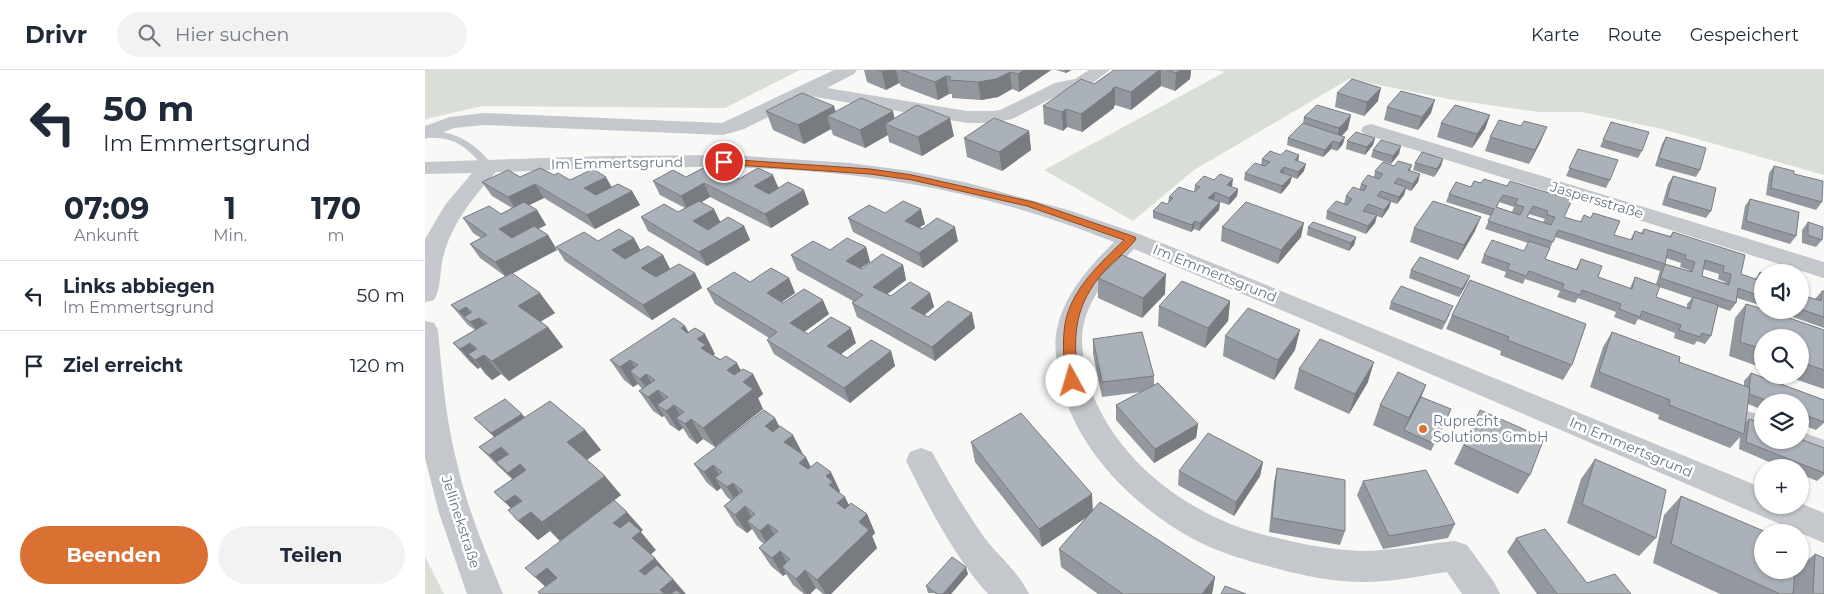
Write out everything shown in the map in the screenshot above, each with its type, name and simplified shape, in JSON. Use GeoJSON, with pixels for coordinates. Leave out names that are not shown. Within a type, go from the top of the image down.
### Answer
{"type":"FeatureCollection","features":[{"type":"Feature","properties":{"kind":"street"},"geometry":{"type":"LineString","coordinates":[[425,134],[451,123],[484,120],[723,129],[737,125],[848,70]]}},
{"type":"Feature","properties":{"kind":"street"},"geometry":{"type":"LineString","coordinates":[[809,90],[967,116],[993,117],[1014,111],[1061,87],[1081,83],[1101,70]]}},
{"type":"Feature","properties":{"kind":"street","name":"Jaspersstraße"},"geometry":{"type":"LineString","coordinates":[[1371,130],[1824,270]]}},
{"type":"Feature","properties":{"kind":"street","name":"Im Emmertsgrund"},"geometry":{"type":"LineString","coordinates":[[425,168],[614,162],[742,162],[870,171],[990,194],[1038,207],[1118,234],[1437,365],[1754,499]]}},
{"type":"Feature","properties":{"kind":"street"},"geometry":{"type":"LineString","coordinates":[[425,294],[427,272],[441,226],[466,191],[489,167]]}},
{"type":"Feature","properties":{"kind":"street"},"geometry":{"type":"LineString","coordinates":[[1118,234],[1102,268],[1090,282],[1078,302],[1071,322],[1069,348],[1072,381],[1081,406],[1099,437],[1127,472],[1169,506],[1205,528],[1236,541],[1275,553],[1311,560],[1371,566],[1455,556],[1482,594]]}},
{"type":"Feature","properties":{"kind":"street","name":"Jellinekstraße"},"geometry":{"type":"LineString","coordinates":[[425,330],[428,375],[446,484],[466,546],[485,594]]}},
{"type":"Feature","properties":{"kind":"street"},"geometry":{"type":"LineString","coordinates":[[921,460],[945,505],[974,548],[1011,594]]}},
{"type":"Feature","properties":{"kind":"street"},"geometry":{"type":"LineString","coordinates":[[1790,514],[1824,528]]}},
{"type":"Feature","properties":{"kind":"lane"},"geometry":{"type":"LineString","coordinates":[[425,134],[446,134],[461,140],[470,146],[489,167]]}},
{"type":"Feature","properties":{"kind":"lane"},"geometry":{"type":"LineString","coordinates":[[1738,413],[1754,419]]}},
{"type":"Feature","properties":{"kind":"lane"},"geometry":{"type":"LineString","coordinates":[[1809,440],[1824,446]]}},
{"type":"Feature","properties":{"kind":"shaded area"},"geometry":{"type":"Polygon","coordinates":[[[425,70],[800,70],[725,108],[483,106],[425,119],[425,70]]]}},
{"type":"Feature","properties":{"kind":"shaded area"},"geometry":{"type":"Polygon","coordinates":[[[1217,70],[1824,70],[1824,175],[1662,129],[1582,112],[1538,112],[1454,100],[1349,79],[1194,170],[1133,221],[1044,170],[1225,72],[1217,70]]]}},
{"type":"Feature","properties":{"kind":"shaded area"},"geometry":{"type":"Polygon","coordinates":[[[425,556],[444,594],[425,594],[425,556]]]}},
{"type":"Feature","properties":{"kind":"building"},"geometry":{"type":"Polygon","coordinates":[[[902,70],[1024,70],[1018,74],[1010,72],[996,79],[978,82],[949,80],[951,77],[946,76],[935,82],[902,70]]]}},
{"type":"Feature","properties":{"kind":"building"},"geometry":{"type":"Polygon","coordinates":[[[1114,70],[1159,70],[1131,92],[1115,87],[1081,114],[1066,109],[1062,112],[1043,106],[1081,79],[1094,84],[1114,70]]]}},
{"type":"Feature","properties":{"kind":"building"},"geometry":{"type":"Polygon","coordinates":[[[1167,70],[1180,70],[1176,73],[1167,70]]]}},
{"type":"Feature","properties":{"kind":"building"},"geometry":{"type":"Polygon","coordinates":[[[1352,79],[1381,88],[1367,102],[1337,93],[1352,79]]]}},
{"type":"Feature","properties":{"kind":"building"},"geometry":{"type":"Polygon","coordinates":[[[1401,91],[1435,100],[1422,117],[1387,107],[1401,91]]]}},
{"type":"Feature","properties":{"kind":"building"},"geometry":{"type":"Polygon","coordinates":[[[802,93],[834,106],[798,125],[766,111],[802,93]]]}},
{"type":"Feature","properties":{"kind":"building"},"geometry":{"type":"Polygon","coordinates":[[[861,98],[893,111],[860,130],[827,116],[861,98]]]}},
{"type":"Feature","properties":{"kind":"building"},"geometry":{"type":"Polygon","coordinates":[[[917,105],[950,118],[918,137],[885,124],[917,105]]]}},
{"type":"Feature","properties":{"kind":"building"},"geometry":{"type":"Polygon","coordinates":[[[1317,105],[1351,115],[1339,128],[1304,117],[1317,105]]]}},
{"type":"Feature","properties":{"kind":"building"},"geometry":{"type":"Polygon","coordinates":[[[1455,105],[1490,115],[1477,134],[1441,123],[1455,105]]]}},
{"type":"Feature","properties":{"kind":"building"},"geometry":{"type":"Polygon","coordinates":[[[994,118],[1029,131],[999,152],[964,138],[994,118]]]}},
{"type":"Feature","properties":{"kind":"building"},"geometry":{"type":"Polygon","coordinates":[[[1499,120],[1521,126],[1524,121],[1547,127],[1535,150],[1490,137],[1499,120]]]}},
{"type":"Feature","properties":{"kind":"building"},"geometry":{"type":"Polygon","coordinates":[[[1611,122],[1649,132],[1642,151],[1603,140],[1611,122]]]}},
{"type":"Feature","properties":{"kind":"building"},"geometry":{"type":"Polygon","coordinates":[[[1303,123],[1345,137],[1339,143],[1333,141],[1325,150],[1288,138],[1303,123]]]}},
{"type":"Feature","properties":{"kind":"building"},"geometry":{"type":"Polygon","coordinates":[[[1356,132],[1375,138],[1367,147],[1347,141],[1356,132]]]}},
{"type":"Feature","properties":{"kind":"building"},"geometry":{"type":"Polygon","coordinates":[[[1666,137],[1706,148],[1700,170],[1659,158],[1666,137]]]}},
{"type":"Feature","properties":{"kind":"building"},"geometry":{"type":"Polygon","coordinates":[[[1381,140],[1401,146],[1393,156],[1373,150],[1381,140]]]}},
{"type":"Feature","properties":{"kind":"building"},"geometry":{"type":"Polygon","coordinates":[[[1578,149],[1618,160],[1610,180],[1569,168],[1578,149]]]}},
{"type":"Feature","properties":{"kind":"building"},"geometry":{"type":"Polygon","coordinates":[[[1286,150],[1299,155],[1295,160],[1306,164],[1298,172],[1284,167],[1280,172],[1292,176],[1282,186],[1245,173],[1255,163],[1265,166],[1270,162],[1262,159],[1270,151],[1281,155],[1286,150]]]}},
{"type":"Feature","properties":{"kind":"building"},"geometry":{"type":"Polygon","coordinates":[[[1422,152],[1443,159],[1437,169],[1415,163],[1422,152]]]}},
{"type":"Feature","properties":{"kind":"building"},"geometry":{"type":"Polygon","coordinates":[[[1398,161],[1412,165],[1408,170],[1420,174],[1413,184],[1398,178],[1394,183],[1406,187],[1399,197],[1381,191],[1377,196],[1391,201],[1384,210],[1368,204],[1363,211],[1377,215],[1368,226],[1327,211],[1336,201],[1347,205],[1352,199],[1346,196],[1353,187],[1364,191],[1367,186],[1361,184],[1368,175],[1379,179],[1383,174],[1375,171],[1383,162],[1394,166],[1398,161]]]}},
{"type":"Feature","properties":{"kind":"building"},"geometry":{"type":"Polygon","coordinates":[[[707,166],[739,179],[758,168],[773,175],[754,186],[769,194],[788,182],[804,190],[765,214],[704,183],[681,196],[653,181],[673,170],[686,177],[707,166]]]}},
{"type":"Feature","properties":{"kind":"building"},"geometry":{"type":"Polygon","coordinates":[[[1774,166],[1794,171],[1794,174],[1823,181],[1822,202],[1771,188],[1774,166]]]}},
{"type":"Feature","properties":{"kind":"building"},"geometry":{"type":"Polygon","coordinates":[[[540,168],[554,175],[558,173],[570,180],[593,169],[606,177],[584,188],[596,195],[618,184],[632,191],[587,215],[535,184],[508,197],[482,182],[508,170],[520,177],[540,168]]]}},
{"type":"Feature","properties":{"kind":"building"},"geometry":{"type":"Polygon","coordinates":[[[1220,174],[1233,179],[1227,185],[1238,189],[1229,198],[1215,192],[1208,198],[1220,202],[1200,223],[1195,221],[1192,225],[1153,211],[1162,202],[1167,204],[1173,198],[1169,197],[1179,187],[1194,192],[1200,187],[1195,185],[1204,176],[1214,180],[1220,174]]]}},
{"type":"Feature","properties":{"kind":"building"},"geometry":{"type":"Polygon","coordinates":[[[1673,176],[1716,188],[1711,211],[1667,198],[1673,176]]]}},
{"type":"Feature","properties":{"kind":"building"},"geometry":{"type":"Polygon","coordinates":[[[1484,179],[1507,186],[1510,181],[1572,200],[1564,217],[1581,222],[1584,215],[1591,218],[1593,213],[1620,221],[1614,235],[1632,240],[1635,231],[1643,234],[1644,229],[1671,237],[1673,232],[1745,255],[1741,274],[1754,279],[1754,294],[1738,288],[1736,303],[1660,278],[1665,264],[1558,230],[1553,242],[1488,221],[1494,209],[1449,194],[1456,182],[1471,187],[1474,181],[1481,183],[1484,179]],[[1503,195],[1496,207],[1520,215],[1524,207],[1515,204],[1518,199],[1503,195]],[[1533,206],[1527,217],[1551,225],[1555,217],[1547,215],[1548,211],[1533,206]],[[1668,249],[1665,264],[1692,272],[1695,262],[1685,259],[1686,255],[1668,249]],[[1705,260],[1702,276],[1729,285],[1731,274],[1723,272],[1724,266],[1705,260]]]}},
{"type":"Feature","properties":{"kind":"building"},"geometry":{"type":"Polygon","coordinates":[[[1750,199],[1799,212],[1796,236],[1746,221],[1750,199]]]}},
{"type":"Feature","properties":{"kind":"building"},"geometry":{"type":"Polygon","coordinates":[[[699,201],[714,209],[693,221],[708,230],[728,217],[744,226],[699,252],[641,217],[664,204],[678,212],[699,201]]]}},
{"type":"Feature","properties":{"kind":"building"},"geometry":{"type":"Polygon","coordinates":[[[903,201],[921,209],[905,221],[922,229],[937,218],[955,227],[919,253],[848,218],[869,205],[885,213],[903,201]]]}},
{"type":"Feature","properties":{"kind":"building"},"geometry":{"type":"Polygon","coordinates":[[[1433,201],[1481,217],[1464,245],[1414,228],[1433,201]]]}},
{"type":"Feature","properties":{"kind":"building"},"geometry":{"type":"Polygon","coordinates":[[[524,202],[537,210],[499,229],[512,238],[534,226],[548,235],[495,262],[470,244],[487,235],[463,218],[489,206],[501,214],[524,202]]]}},
{"type":"Feature","properties":{"kind":"building"},"geometry":{"type":"Polygon","coordinates":[[[1246,202],[1304,223],[1281,250],[1222,227],[1246,202]]]}},
{"type":"Feature","properties":{"kind":"building"},"geometry":{"type":"Polygon","coordinates":[[[1313,222],[1356,237],[1351,243],[1308,227],[1313,222]]]}},
{"type":"Feature","properties":{"kind":"building"},"geometry":{"type":"Polygon","coordinates":[[[1808,222],[1823,227],[1822,240],[1808,235],[1808,222]]]}},
{"type":"Feature","properties":{"kind":"building"},"geometry":{"type":"Polygon","coordinates":[[[619,229],[634,238],[612,250],[625,259],[648,246],[663,255],[641,268],[656,277],[679,264],[695,273],[643,305],[556,247],[584,232],[598,241],[619,229]]]}},
{"type":"Feature","properties":{"kind":"building"},"geometry":{"type":"Polygon","coordinates":[[[847,238],[866,247],[846,261],[862,269],[882,254],[903,265],[873,287],[891,296],[910,282],[930,293],[911,308],[928,317],[948,301],[972,313],[932,347],[852,303],[863,295],[791,255],[813,241],[830,250],[847,238]]]}},
{"type":"Feature","properties":{"kind":"building"},"geometry":{"type":"Polygon","coordinates":[[[1492,240],[1524,251],[1529,241],[1550,248],[1545,259],[1577,270],[1581,259],[1602,266],[1598,277],[1632,289],[1635,277],[1660,286],[1656,297],[1690,309],[1693,297],[1718,305],[1711,336],[1702,333],[1700,337],[1679,330],[1681,325],[1642,311],[1640,317],[1619,309],[1621,304],[1582,290],[1580,295],[1562,289],[1564,284],[1529,271],[1526,276],[1507,269],[1510,264],[1484,255],[1492,240]]]}},
{"type":"Feature","properties":{"kind":"building"},"geometry":{"type":"Polygon","coordinates":[[[1122,255],[1166,274],[1143,298],[1098,278],[1122,255]]]}},
{"type":"Feature","properties":{"kind":"building"},"geometry":{"type":"Polygon","coordinates":[[[1420,257],[1470,276],[1462,289],[1411,270],[1420,257]]]}},
{"type":"Feature","properties":{"kind":"building"},"geometry":{"type":"Polygon","coordinates":[[[771,268],[789,278],[767,293],[783,303],[804,289],[823,300],[790,323],[808,334],[831,317],[851,328],[827,346],[847,358],[871,340],[891,351],[844,388],[767,340],[777,332],[707,289],[734,272],[750,282],[771,268]]]}},
{"type":"Feature","properties":{"kind":"building"},"geometry":{"type":"Polygon","coordinates":[[[512,273],[540,293],[518,306],[548,327],[492,361],[484,355],[475,360],[468,354],[477,349],[470,343],[460,349],[453,343],[487,323],[479,318],[470,322],[464,317],[472,312],[466,307],[459,311],[451,305],[512,273]]]}},
{"type":"Feature","properties":{"kind":"building"},"geometry":{"type":"Polygon","coordinates":[[[1470,280],[1586,324],[1572,365],[1507,340],[1509,337],[1452,315],[1470,280]]]}},
{"type":"Feature","properties":{"kind":"building"},"geometry":{"type":"Polygon","coordinates":[[[1182,281],[1230,301],[1208,328],[1159,306],[1182,281]]]}},
{"type":"Feature","properties":{"kind":"building"},"geometry":{"type":"Polygon","coordinates":[[[1401,286],[1453,306],[1445,322],[1391,302],[1401,286]]]}},
{"type":"Feature","properties":{"kind":"building"},"geometry":{"type":"Polygon","coordinates":[[[1822,291],[1824,291],[1824,317],[1809,312],[1809,297],[1821,301],[1822,291]]]}},
{"type":"Feature","properties":{"kind":"building"},"geometry":{"type":"Polygon","coordinates":[[[1746,304],[1754,306],[1754,319],[1792,319],[1824,330],[1824,370],[1809,365],[1809,329],[1754,329],[1754,346],[1740,342],[1746,304]]]}},
{"type":"Feature","properties":{"kind":"building"},"geometry":{"type":"Polygon","coordinates":[[[1248,308],[1300,330],[1278,360],[1225,336],[1248,308]]]}},
{"type":"Feature","properties":{"kind":"building"},"geometry":{"type":"Polygon","coordinates":[[[674,318],[685,326],[681,328],[687,333],[695,328],[705,334],[697,339],[706,345],[701,348],[720,360],[726,356],[737,363],[727,370],[734,375],[743,369],[753,374],[743,382],[753,389],[703,428],[691,419],[685,424],[676,418],[684,412],[674,405],[666,411],[657,405],[668,397],[658,390],[648,397],[639,391],[655,380],[646,374],[640,379],[630,371],[638,365],[630,360],[620,367],[610,360],[674,318]]]}},
{"type":"Feature","properties":{"kind":"building"},"geometry":{"type":"Polygon","coordinates":[[[1142,332],[1154,376],[1102,382],[1093,339],[1142,332]]]}},
{"type":"Feature","properties":{"kind":"building"},"geometry":{"type":"Polygon","coordinates":[[[1612,332],[1680,357],[1679,362],[1750,388],[1744,434],[1669,405],[1670,400],[1599,372],[1612,332]]]}},
{"type":"Feature","properties":{"kind":"building"},"geometry":{"type":"Polygon","coordinates":[[[1320,339],[1374,362],[1355,394],[1299,369],[1320,339]]]}},
{"type":"Feature","properties":{"kind":"building"},"geometry":{"type":"Polygon","coordinates":[[[1398,372],[1426,385],[1409,418],[1380,405],[1398,372]]]}},
{"type":"Feature","properties":{"kind":"building"},"geometry":{"type":"Polygon","coordinates":[[[1751,373],[1754,374],[1754,384],[1781,384],[1808,394],[1754,394],[1754,396],[1749,394],[1751,373]]]}},
{"type":"Feature","properties":{"kind":"building"},"geometry":{"type":"Polygon","coordinates":[[[1158,383],[1198,424],[1155,449],[1116,405],[1158,383]]]}},
{"type":"Feature","properties":{"kind":"building"},"geometry":{"type":"Polygon","coordinates":[[[1809,394],[1824,400],[1824,422],[1809,416],[1809,394]]]}},
{"type":"Feature","properties":{"kind":"building","name":"Ruprecht Solutions GmbH"},"geometry":{"type":"Polygon","coordinates":[[[1421,397],[1451,409],[1435,444],[1404,430],[1421,397]]]}},
{"type":"Feature","properties":{"kind":"building"},"geometry":{"type":"Polygon","coordinates":[[[505,399],[522,414],[491,433],[474,418],[505,399]]]}},
{"type":"Feature","properties":{"kind":"building"},"geometry":{"type":"Polygon","coordinates":[[[550,401],[585,430],[567,442],[605,476],[542,522],[531,512],[518,521],[508,510],[522,501],[515,495],[505,502],[494,492],[526,470],[520,464],[508,473],[496,462],[509,454],[501,447],[489,455],[479,447],[550,401]]]}},
{"type":"Feature","properties":{"kind":"building"},"geometry":{"type":"Polygon","coordinates":[[[764,410],[775,418],[765,426],[773,432],[780,426],[793,435],[784,442],[806,457],[799,463],[808,469],[817,462],[831,472],[826,476],[833,482],[829,485],[845,497],[837,503],[845,509],[851,503],[867,514],[859,522],[869,530],[817,580],[805,570],[796,579],[782,567],[790,559],[780,551],[772,558],[759,548],[778,531],[768,524],[760,531],[747,521],[755,514],[745,506],[735,515],[724,506],[743,491],[733,483],[727,487],[715,478],[722,472],[713,465],[704,472],[694,464],[764,410]]]}},
{"type":"Feature","properties":{"kind":"building"},"geometry":{"type":"Polygon","coordinates":[[[1480,410],[1544,438],[1530,475],[1464,445],[1480,410]]]}},
{"type":"Feature","properties":{"kind":"building"},"geometry":{"type":"Polygon","coordinates":[[[1021,413],[1092,494],[1039,529],[971,442],[1021,413]]]}},
{"type":"Feature","properties":{"kind":"building"},"geometry":{"type":"Polygon","coordinates":[[[1749,419],[1754,421],[1754,445],[1746,442],[1749,419]]]}},
{"type":"Feature","properties":{"kind":"building"},"geometry":{"type":"Polygon","coordinates":[[[1208,433],[1263,462],[1236,502],[1179,471],[1208,433]]]}},
{"type":"Feature","properties":{"kind":"building"},"geometry":{"type":"Polygon","coordinates":[[[1809,442],[1824,448],[1824,473],[1809,467],[1809,459],[1789,459],[1764,449],[1809,449],[1809,442]]]}},
{"type":"Feature","properties":{"kind":"building"},"geometry":{"type":"Polygon","coordinates":[[[1595,459],[1666,490],[1656,538],[1582,504],[1595,459]]]}},
{"type":"Feature","properties":{"kind":"building"},"geometry":{"type":"Polygon","coordinates":[[[1277,468],[1345,480],[1345,531],[1272,518],[1277,468]]]}},
{"type":"Feature","properties":{"kind":"building"},"geometry":{"type":"Polygon","coordinates":[[[1426,470],[1455,524],[1389,536],[1363,481],[1426,470]]]}},
{"type":"Feature","properties":{"kind":"building"},"geometry":{"type":"Polygon","coordinates":[[[1681,496],[1754,527],[1754,579],[1794,579],[1793,594],[1780,594],[1671,544],[1681,496]]]}},
{"type":"Feature","properties":{"kind":"building"},"geometry":{"type":"Polygon","coordinates":[[[614,500],[627,512],[613,523],[620,528],[629,521],[641,531],[632,538],[655,558],[639,571],[645,575],[657,565],[673,579],[660,590],[665,594],[540,594],[538,592],[557,578],[547,568],[535,577],[525,568],[614,500]]]}},
{"type":"Feature","properties":{"kind":"building"},"geometry":{"type":"Polygon","coordinates":[[[1100,502],[1215,577],[1202,594],[1123,594],[1059,549],[1100,502]]]}},
{"type":"Feature","properties":{"kind":"building"},"geometry":{"type":"Polygon","coordinates":[[[1545,529],[1587,583],[1615,574],[1631,594],[1557,594],[1516,538],[1545,529]]]}},
{"type":"Feature","properties":{"kind":"building"},"geometry":{"type":"Polygon","coordinates":[[[1815,554],[1824,558],[1824,594],[1813,594],[1815,554]]]}},
{"type":"Feature","properties":{"kind":"building"},"geometry":{"type":"Polygon","coordinates":[[[952,557],[966,567],[943,594],[937,594],[926,586],[952,557]]]}},
{"type":"Feature","properties":{"kind":"building"},"geometry":{"type":"Polygon","coordinates":[[[1225,586],[1246,594],[1221,594],[1225,586]]]}},
{"type":"Feature","properties":{"kind":"building"},"geometry":{"type":"Polygon","coordinates":[[[676,590],[682,594],[671,594],[676,590]]]}},
{"type":"Feature","properties":{"kind":"place","name":"Ruprecht Solutions GmbH"},"geometry":{"type":"Point","coordinates":[1423,429]}},
{"type":"Feature","properties":{"kind":"route"},"geometry":{"type":"LineString","coordinates":[[724,162],[870,171],[912,178],[1029,204],[1131,239],[1090,282],[1078,302],[1071,322],[1069,348],[1072,381]]}}]}
